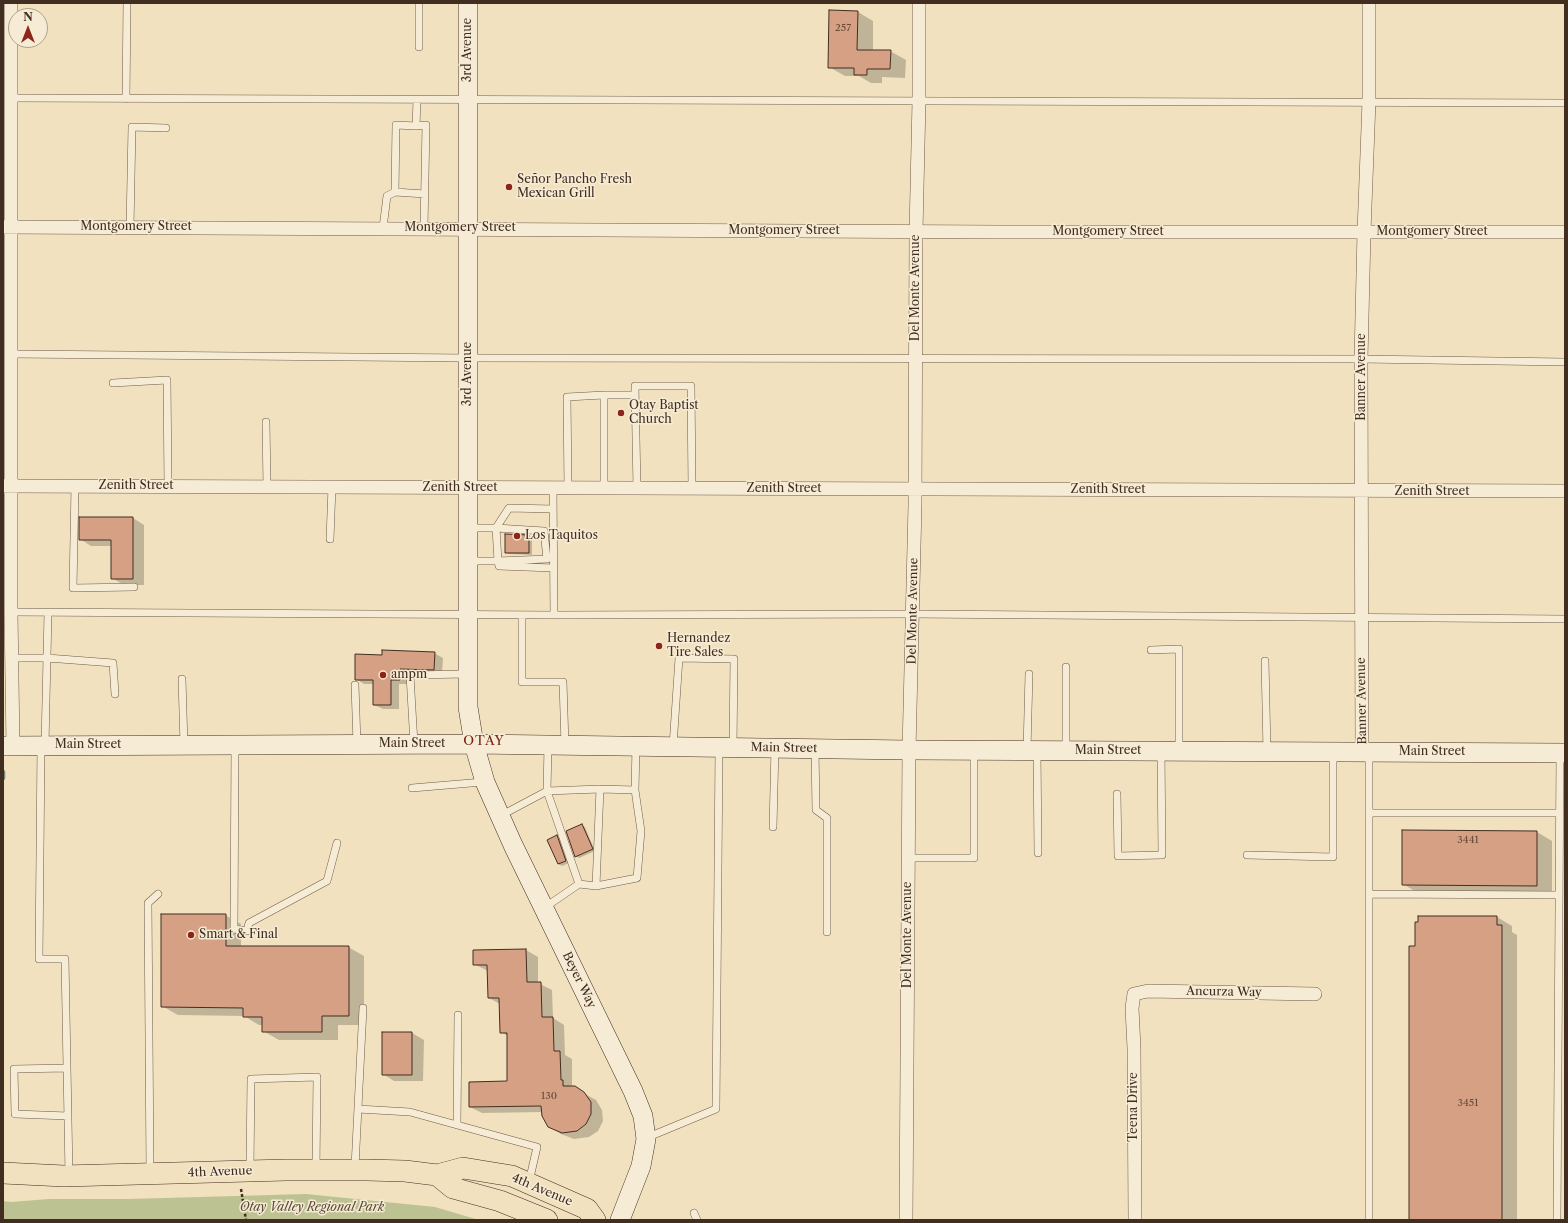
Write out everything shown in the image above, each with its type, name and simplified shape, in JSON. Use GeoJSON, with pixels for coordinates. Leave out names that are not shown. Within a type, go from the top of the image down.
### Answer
{"type":"FeatureCollection","features":[{"type":"Feature","properties":{"kind":"main road","name":"3rd Avenue"},"geometry":{"type":"LineString","coordinates":[[468,3],[467,615],[468,707],[474,744]]}},
{"type":"Feature","properties":{"kind":"main road","name":"Main Street"},"geometry":{"type":"LineString","coordinates":[[8,746],[474,744],[909,750],[1562,753]]}},
{"type":"Feature","properties":{"kind":"main road","name":"Beyer Way"},"geometry":{"type":"LineString","coordinates":[[474,744],[485,782],[500,816],[634,1091],[643,1116],[646,1138],[641,1166],[620,1220]]}},
{"type":"Feature","properties":{"kind":"main road","name":"4th Avenue"},"geometry":{"type":"LineString","coordinates":[[3,1173],[69,1176],[354,1170],[405,1171],[437,1175],[463,1168],[512,1176],[587,1210],[595,1220]]}},
{"type":"Feature","properties":{"kind":"main road"},"geometry":{"type":"LineString","coordinates":[[437,1175],[453,1188],[500,1201],[547,1220]]}},
{"type":"Feature","properties":{"kind":"street"},"geometry":{"type":"LineString","coordinates":[[8,746],[12,658],[7,486],[12,354],[8,227],[11,98],[11,3]]}},
{"type":"Feature","properties":{"kind":"street","name":"Del Monte Avenue"},"geometry":{"type":"LineString","coordinates":[[906,1220],[909,750],[915,489],[919,3]]}},
{"type":"Feature","properties":{"kind":"street","name":"Banner Avenue"},"geometry":{"type":"LineString","coordinates":[[1366,752],[1361,618],[1361,359],[1369,101],[1369,3]]}},
{"type":"Feature","properties":{"kind":"street","name":"Montgomery Street"},"geometry":{"type":"LineString","coordinates":[[8,227],[468,228],[916,232],[1565,232]]}},
{"type":"Feature","properties":{"kind":"street","name":"Zenith Street"},"geometry":{"type":"LineString","coordinates":[[7,486],[1362,492],[1565,491]]}},
{"type":"Feature","properties":{"kind":"street","name":"Ancurza Way"},"geometry":{"type":"LineString","coordinates":[[1134,994],[1148,991],[1315,994]]}},
{"type":"Feature","properties":{"kind":"street","name":"Teena Drive"},"geometry":{"type":"LineString","coordinates":[[1134,994],[1132,1008],[1134,1048],[1135,1220]]}},
{"type":"Feature","properties":{"kind":"lane"},"geometry":{"type":"LineString","coordinates":[[126,99],[127,3]]}},
{"type":"Feature","properties":{"kind":"lane"},"geometry":{"type":"LineString","coordinates":[[419,3],[419,47]]}},
{"type":"Feature","properties":{"kind":"lane"},"geometry":{"type":"LineString","coordinates":[[11,98],[1369,101],[1565,103]]}},
{"type":"Feature","properties":{"kind":"lane"},"geometry":{"type":"LineString","coordinates":[[416,100],[416,126]]}},
{"type":"Feature","properties":{"kind":"lane"},"geometry":{"type":"LineString","coordinates":[[395,192],[396,125],[426,125],[424,228]]}},
{"type":"Feature","properties":{"kind":"lane"},"geometry":{"type":"LineString","coordinates":[[130,227],[132,127],[166,128]]}},
{"type":"Feature","properties":{"kind":"lane"},"geometry":{"type":"LineString","coordinates":[[383,228],[387,196],[395,192],[425,194]]}},
{"type":"Feature","properties":{"kind":"lane"},"geometry":{"type":"LineString","coordinates":[[12,354],[916,360],[1361,359],[1565,362]]}},
{"type":"Feature","properties":{"kind":"lane"},"geometry":{"type":"LineString","coordinates":[[113,383],[167,380],[168,486]]}},
{"type":"Feature","properties":{"kind":"lane"},"geometry":{"type":"LineString","coordinates":[[637,488],[635,386],[691,386],[692,488]]}},
{"type":"Feature","properties":{"kind":"lane"},"geometry":{"type":"LineString","coordinates":[[568,488],[567,397],[635,395]]}},
{"type":"Feature","properties":{"kind":"lane"},"geometry":{"type":"LineString","coordinates":[[604,396],[604,488]]}},
{"type":"Feature","properties":{"kind":"lane"},"geometry":{"type":"LineString","coordinates":[[266,422],[266,487]]}},
{"type":"Feature","properties":{"kind":"lane"},"geometry":{"type":"LineString","coordinates":[[75,486],[73,588],[134,588]]}},
{"type":"Feature","properties":{"kind":"lane"},"geometry":{"type":"LineString","coordinates":[[330,538],[332,487]]}},
{"type":"Feature","properties":{"kind":"lane"},"geometry":{"type":"LineString","coordinates":[[553,488],[554,615]]}},
{"type":"Feature","properties":{"kind":"lane"},"geometry":{"type":"LineString","coordinates":[[553,509],[509,508],[496,528],[498,566],[553,568]]}},
{"type":"Feature","properties":{"kind":"lane"},"geometry":{"type":"LineString","coordinates":[[467,528],[544,531],[547,559],[467,562]]}},
{"type":"Feature","properties":{"kind":"lane"},"geometry":{"type":"LineString","coordinates":[[11,612],[467,615],[913,614],[1565,619]]}},
{"type":"Feature","properties":{"kind":"lane"},"geometry":{"type":"LineString","coordinates":[[48,613],[43,746],[39,959],[65,959],[69,1176]]}},
{"type":"Feature","properties":{"kind":"lane"},"geometry":{"type":"LineString","coordinates":[[522,615],[522,682],[563,682],[557,745],[548,791],[579,884]]}},
{"type":"Feature","properties":{"kind":"lane"},"geometry":{"type":"LineString","coordinates":[[1151,650],[1179,649],[1179,751]]}},
{"type":"Feature","properties":{"kind":"lane"},"geometry":{"type":"LineString","coordinates":[[12,658],[47,658],[113,663],[115,694]]}},
{"type":"Feature","properties":{"kind":"lane"},"geometry":{"type":"LineString","coordinates":[[646,1138],[716,1109],[726,747],[734,659],[679,658],[673,746]]}},
{"type":"Feature","properties":{"kind":"lane"},"geometry":{"type":"LineString","coordinates":[[1265,661],[1267,752]]}},
{"type":"Feature","properties":{"kind":"lane"},"geometry":{"type":"LineString","coordinates":[[1066,667],[1066,751]]}},
{"type":"Feature","properties":{"kind":"lane"},"geometry":{"type":"LineString","coordinates":[[414,744],[410,675],[468,674]]}},
{"type":"Feature","properties":{"kind":"lane"},"geometry":{"type":"LineString","coordinates":[[1030,674],[1032,750],[1038,853]]}},
{"type":"Feature","properties":{"kind":"lane"},"geometry":{"type":"LineString","coordinates":[[182,679],[184,745]]}},
{"type":"Feature","properties":{"kind":"lane"},"geometry":{"type":"LineString","coordinates":[[355,685],[357,744]]}},
{"type":"Feature","properties":{"kind":"lane"},"geometry":{"type":"LineString","coordinates":[[235,745],[234,930],[247,931],[249,923],[327,881],[337,843]]}},
{"type":"Feature","properties":{"kind":"lane"},"geometry":{"type":"LineString","coordinates":[[544,908],[579,884],[596,886],[637,878],[641,831],[635,790],[636,746]]}},
{"type":"Feature","properties":{"kind":"lane"},"geometry":{"type":"LineString","coordinates":[[773,827],[775,748]]}},
{"type":"Feature","properties":{"kind":"lane"},"geometry":{"type":"LineString","coordinates":[[815,748],[816,810],[827,818],[827,932]]}},
{"type":"Feature","properties":{"kind":"lane"},"geometry":{"type":"LineString","coordinates":[[908,858],[974,858],[974,750]]}},
{"type":"Feature","properties":{"kind":"lane"},"geometry":{"type":"LineString","coordinates":[[1117,794],[1118,856],[1162,855],[1161,751]]}},
{"type":"Feature","properties":{"kind":"lane"},"geometry":{"type":"LineString","coordinates":[[1247,855],[1333,857],[1333,752]]}},
{"type":"Feature","properties":{"kind":"lane"},"geometry":{"type":"LineString","coordinates":[[1366,752],[1369,813],[1369,1220]]}},
{"type":"Feature","properties":{"kind":"lane"},"geometry":{"type":"LineString","coordinates":[[1557,1220],[1559,895],[1562,753]]}},
{"type":"Feature","properties":{"kind":"lane"},"geometry":{"type":"LineString","coordinates":[[412,788],[485,782]]}},
{"type":"Feature","properties":{"kind":"lane"},"geometry":{"type":"LineString","coordinates":[[500,816],[548,791],[600,789],[635,790]]}},
{"type":"Feature","properties":{"kind":"lane"},"geometry":{"type":"LineString","coordinates":[[596,886],[600,789]]}},
{"type":"Feature","properties":{"kind":"lane"},"geometry":{"type":"LineString","coordinates":[[1369,813],[1560,813]]}},
{"type":"Feature","properties":{"kind":"lane"},"geometry":{"type":"LineString","coordinates":[[150,1174],[148,903],[158,894]]}},
{"type":"Feature","properties":{"kind":"lane"},"geometry":{"type":"LineString","coordinates":[[1369,894],[1559,895]]}},
{"type":"Feature","properties":{"kind":"lane"},"geometry":{"type":"LineString","coordinates":[[354,1170],[363,1008]]}},
{"type":"Feature","properties":{"kind":"lane"},"geometry":{"type":"LineString","coordinates":[[457,1125],[458,1015]]}},
{"type":"Feature","properties":{"kind":"lane"},"geometry":{"type":"LineString","coordinates":[[67,1068],[14,1069],[15,1114],[68,1116]]}},
{"type":"Feature","properties":{"kind":"lane"},"geometry":{"type":"LineString","coordinates":[[244,1172],[252,1079],[317,1077],[316,1170]]}},
{"type":"Feature","properties":{"kind":"lane"},"geometry":{"type":"LineString","coordinates":[[358,1109],[410,1112],[537,1147],[529,1184]]}},
{"type":"Feature","properties":{"kind":"path"},"geometry":{"type":"LineString","coordinates":[[244,1172],[246,1220]]}},
{"type":"Feature","properties":{"kind":"green space","name":"Otay Valley Regional Park"},"geometry":{"type":"Polygon","coordinates":[[[306,1194],[435,1207],[479,1220],[3,1220],[3,1201],[306,1194]]]}},
{"type":"Feature","properties":{"kind":"building"},"geometry":{"type":"Polygon","coordinates":[[[829,10],[858,11],[857,50],[891,50],[890,69],[867,69],[867,75],[854,75],[854,68],[828,68],[829,10]]]}},
{"type":"Feature","properties":{"kind":"building"},"geometry":{"type":"Polygon","coordinates":[[[79,517],[133,517],[133,579],[111,579],[111,540],[79,540],[79,517]]]}},
{"type":"Feature","properties":{"kind":"building","name":"Los Taquitos"},"geometry":{"type":"Polygon","coordinates":[[[505,534],[529,535],[529,553],[505,553],[505,534]]]}},
{"type":"Feature","properties":{"kind":"building"},"geometry":{"type":"Polygon","coordinates":[[[382,650],[435,652],[434,670],[400,669],[400,680],[391,680],[391,705],[373,705],[373,680],[355,680],[355,654],[382,655],[382,650]]]}},
{"type":"Feature","properties":{"kind":"building"},"geometry":{"type":"Polygon","coordinates":[[[582,824],[593,849],[575,857],[566,831],[582,824]]]}},
{"type":"Feature","properties":{"kind":"building"},"geometry":{"type":"Polygon","coordinates":[[[1402,830],[1537,831],[1537,886],[1402,885],[1402,830]]]}},
{"type":"Feature","properties":{"kind":"building"},"geometry":{"type":"Polygon","coordinates":[[[557,835],[566,861],[558,864],[547,840],[557,835]]]}},
{"type":"Feature","properties":{"kind":"building"},"geometry":{"type":"Polygon","coordinates":[[[161,914],[226,914],[226,946],[349,946],[349,1016],[322,1016],[322,1032],[262,1032],[262,1017],[243,1017],[243,1008],[161,1007],[161,914]]]}},
{"type":"Feature","properties":{"kind":"building"},"geometry":{"type":"Polygon","coordinates":[[[1418,916],[1497,916],[1497,925],[1502,925],[1502,1220],[1409,1220],[1409,946],[1415,946],[1415,922],[1418,922],[1418,916]]]}},
{"type":"Feature","properties":{"kind":"building"},"geometry":{"type":"Polygon","coordinates":[[[526,949],[527,982],[541,982],[542,1017],[553,1017],[554,1051],[560,1051],[561,1080],[563,1080],[563,1086],[575,1086],[584,1092],[591,1102],[591,1114],[586,1124],[577,1131],[562,1133],[548,1127],[542,1116],[541,1106],[469,1107],[469,1082],[507,1081],[507,1033],[500,1033],[499,998],[488,998],[487,965],[473,965],[473,950],[526,949]]]}},
{"type":"Feature","properties":{"kind":"building"},"geometry":{"type":"Polygon","coordinates":[[[382,1032],[412,1032],[412,1075],[382,1075],[382,1032]]]}},
{"type":"Feature","properties":{"kind":"waterway"},"geometry":{"type":"LineString","coordinates":[[3,772],[3,778]]}},
{"type":"Feature","properties":{"kind":"place","name":"Señor Pancho Fresh Mexican Grill"},"geometry":{"type":"Point","coordinates":[509,187]}},
{"type":"Feature","properties":{"kind":"place","name":"Otay Baptist Church"},"geometry":{"type":"Point","coordinates":[621,413]}},
{"type":"Feature","properties":{"kind":"place","name":"Los Taquitos"},"geometry":{"type":"Point","coordinates":[517,536]}},
{"type":"Feature","properties":{"kind":"place","name":"Hernandez Tire Sales"},"geometry":{"type":"Point","coordinates":[659,646]}},
{"type":"Feature","properties":{"kind":"place","name":"ampm"},"geometry":{"type":"Point","coordinates":[383,675]}},
{"type":"Feature","properties":{"kind":"place","name":"Smart & Final"},"geometry":{"type":"Point","coordinates":[191,935]}},
{"type":"Feature","properties":{"kind":"district","name":"OTAY"},"geometry":{"type":"Point","coordinates":[484,741]}}]}
